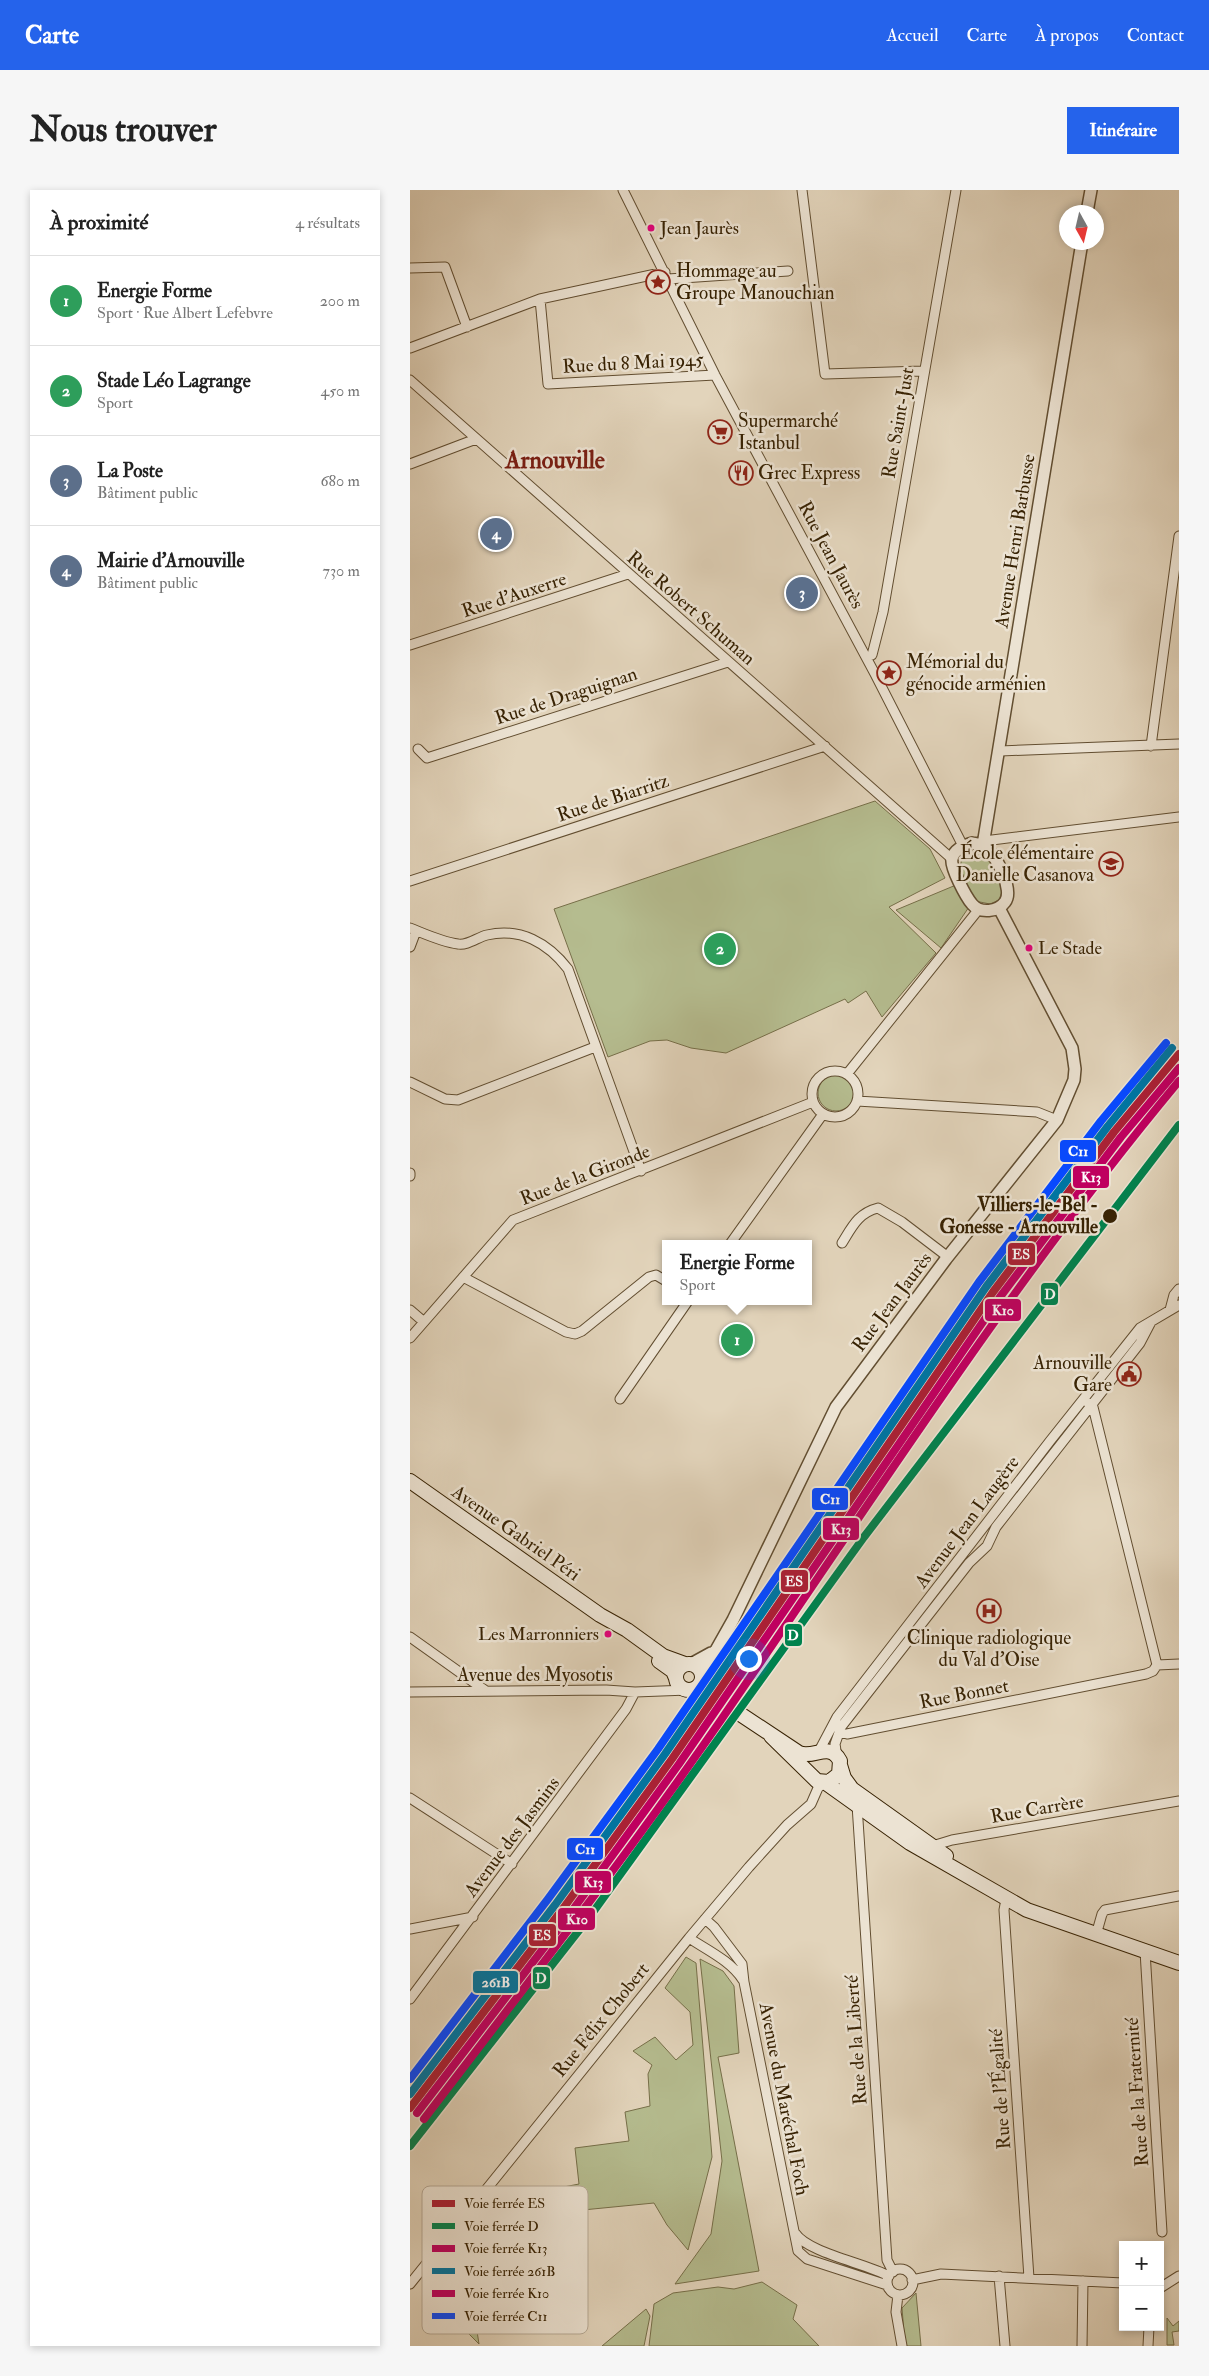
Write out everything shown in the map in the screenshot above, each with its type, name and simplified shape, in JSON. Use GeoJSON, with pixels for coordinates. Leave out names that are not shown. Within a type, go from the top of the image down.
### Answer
{"type":"FeatureCollection","features":[{"type":"Feature","properties":{"kind":"main road","name":"Avenue Gabriel Péri"},"geometry":{"type":"LineString","coordinates":[[410,1481],[600,1615],[627,1630],[663,1656],[688,1664]]}},
{"type":"Feature","properties":{"kind":"main road","name":"Avenue Gabriel Péri"},"geometry":{"type":"LineString","coordinates":[[600,1615],[630,1643],[692,1684]]}},
{"type":"Feature","properties":{"kind":"main road"},"geometry":{"type":"LineString","coordinates":[[692,1684],[698,1667],[688,1664],[678,1670],[692,1684],[799,1754],[828,1750],[839,1761],[844,1778],[852,1789],[988,1889]]}},
{"type":"Feature","properties":{"kind":"main road"},"geometry":{"type":"LineString","coordinates":[[770,1736],[817,1781],[825,1783],[904,1840],[1006,1899],[1037,1914],[1179,1963]]}},
{"type":"Feature","properties":{"kind":"main road"},"geometry":{"type":"LineString","coordinates":[[810,1774],[808,1761],[816,1752]]}},
{"type":"Feature","properties":{"kind":"main road"},"geometry":{"type":"LineString","coordinates":[[825,1783],[836,1777],[839,1761]]}},
{"type":"Feature","properties":{"kind":"street","name":"Rue Jean Jaurès"},"geometry":{"type":"LineString","coordinates":[[623,190],[715,375],[866,657],[963,846]]}},
{"type":"Feature","properties":{"kind":"street"},"geometry":{"type":"LineString","coordinates":[[802,190],[825,374],[924,371]]}},
{"type":"Feature","properties":{"kind":"street","name":"Rue Saint-Just"},"geometry":{"type":"LineString","coordinates":[[866,657],[872,655],[883,612],[956,190]]}},
{"type":"Feature","properties":{"kind":"street"},"geometry":{"type":"LineString","coordinates":[[1088,205],[1091,190]]}},
{"type":"Feature","properties":{"kind":"street","name":"Avenue Henri Barbusse"},"geometry":{"type":"LineString","coordinates":[[983,843],[1000,752],[1081,250]]}},
{"type":"Feature","properties":{"kind":"street"},"geometry":{"type":"LineString","coordinates":[[410,268],[445,267],[467,326]]}},
{"type":"Feature","properties":{"kind":"street"},"geometry":{"type":"LineString","coordinates":[[410,348],[540,299],[667,276],[788,271]]}},
{"type":"Feature","properties":{"kind":"street","name":"Rue du 8 Mai 1945"},"geometry":{"type":"LineString","coordinates":[[540,299],[548,384],[715,375]]}},
{"type":"Feature","properties":{"kind":"street","name":"Rue Robert Schuman"},"geometry":{"type":"LineString","coordinates":[[410,380],[952,859]]}},
{"type":"Feature","properties":{"kind":"street"},"geometry":{"type":"LineString","coordinates":[[410,464],[476,439]]}},
{"type":"Feature","properties":{"kind":"street"},"geometry":{"type":"LineString","coordinates":[[1151,746],[1179,536]]}},
{"type":"Feature","properties":{"kind":"street","name":"Rue d'Auxerre"},"geometry":{"type":"LineString","coordinates":[[410,646],[628,574]]}},
{"type":"Feature","properties":{"kind":"street","name":"Rue de Draguignan"},"geometry":{"type":"LineString","coordinates":[[418,750],[427,758],[728,662]]}},
{"type":"Feature","properties":{"kind":"street"},"geometry":{"type":"LineString","coordinates":[[1000,752],[1179,744]]}},
{"type":"Feature","properties":{"kind":"street","name":"Rue de Biarritz"},"geometry":{"type":"LineString","coordinates":[[410,881],[825,746]]}},
{"type":"Feature","properties":{"kind":"street"},"geometry":{"type":"LineString","coordinates":[[983,843],[992,854],[1008,887],[1008,896],[999,908],[989,911],[972,905],[959,880],[952,859],[956,851],[963,846],[972,843],[1179,817]]}},
{"type":"Feature","properties":{"kind":"street","name":"Rue Jean Jaurès"},"geometry":{"type":"LineString","coordinates":[[692,1684],[733,1620],[770,1539],[836,1407],[948,1257],[1057,1120],[1074,1080],[1075,1069],[1072,1048],[999,908]]}},
{"type":"Feature","properties":{"kind":"street"},"geometry":{"type":"LineString","coordinates":[[847,1074],[979,909]]}},
{"type":"Feature","properties":{"kind":"street"},"geometry":{"type":"LineString","coordinates":[[410,947],[413,930],[460,945],[488,935],[517,934],[540,942],[557,955],[568,968],[641,1171]]}},
{"type":"Feature","properties":{"kind":"street"},"geometry":{"type":"LineString","coordinates":[[410,1082],[445,1099],[458,1100],[595,1047]]}},
{"type":"Feature","properties":{"kind":"street"},"geometry":{"type":"LineString","coordinates":[[834,1071],[847,1074],[857,1086],[857,1101],[854,1108],[844,1116],[830,1117],[823,1114],[813,1102],[813,1088],[820,1076],[834,1071]]}},
{"type":"Feature","properties":{"kind":"street"},"geometry":{"type":"LineString","coordinates":[[857,1101],[1037,1112],[1057,1120]]}},
{"type":"Feature","properties":{"kind":"street","name":"Rue de la Gironde"},"geometry":{"type":"LineString","coordinates":[[410,1338],[513,1220],[813,1102]]}},
{"type":"Feature","properties":{"kind":"street"},"geometry":{"type":"LineString","coordinates":[[733,1240],[823,1114]]}},
{"type":"Feature","properties":{"kind":"street","name":"Rue Jean Jaurès"},"geometry":{"type":"LineString","coordinates":[[842,1243],[858,1217],[866,1211],[878,1208],[902,1222],[948,1257]]}},
{"type":"Feature","properties":{"kind":"street"},"geometry":{"type":"LineString","coordinates":[[463,1277],[566,1332],[575,1334],[582,1331],[649,1277],[656,1276],[662,1279]]}},
{"type":"Feature","properties":{"kind":"street"},"geometry":{"type":"LineString","coordinates":[[1175,1312],[1174,1295],[1179,1289]]}},
{"type":"Feature","properties":{"kind":"street"},"geometry":{"type":"LineString","coordinates":[[620,1399],[685,1305]]}},
{"type":"Feature","properties":{"kind":"street","name":"Avenue Jean Laugère"},"geometry":{"type":"LineString","coordinates":[[816,1752],[837,1717],[1087,1403],[1140,1343],[1151,1321],[1175,1312],[1179,1305]]}},
{"type":"Feature","properties":{"kind":"street"},"geometry":{"type":"LineString","coordinates":[[410,1310],[424,1322]]}},
{"type":"Feature","properties":{"kind":"street"},"geometry":{"type":"LineString","coordinates":[[1087,1403],[1095,1415],[1157,1665]]}},
{"type":"Feature","properties":{"kind":"street","name":"Avenue Jean Laugère"},"geometry":{"type":"LineString","coordinates":[[839,1732],[968,1563],[987,1546],[996,1527],[1087,1403]]}},
{"type":"Feature","properties":{"kind":"street"},"geometry":{"type":"LineString","coordinates":[[410,1636],[486,1691]]}},
{"type":"Feature","properties":{"kind":"street","name":"Rue Jean Jaurès"},"geometry":{"type":"LineString","coordinates":[[688,1664],[700,1661],[716,1649]]}},
{"type":"Feature","properties":{"kind":"street","name":"Rue Bonnet"},"geometry":{"type":"LineString","coordinates":[[839,1732],[847,1734],[1146,1674],[1153,1672],[1157,1665],[1179,1664]]}},
{"type":"Feature","properties":{"kind":"street","name":"Avenue des Myosotis"},"geometry":{"type":"LineString","coordinates":[[410,1692],[635,1692],[661,1690],[692,1684]]}},
{"type":"Feature","properties":{"kind":"street","name":"Avenue des Jasmins"},"geometry":{"type":"LineString","coordinates":[[410,1998],[473,1917],[626,1709],[635,1692]]}},
{"type":"Feature","properties":{"kind":"street"},"geometry":{"type":"LineString","coordinates":[[839,1732],[835,1744],[839,1761]]}},
{"type":"Feature","properties":{"kind":"street"},"geometry":{"type":"LineString","coordinates":[[796,1816],[808,1798],[811,1785],[810,1774]]}},
{"type":"Feature","properties":{"kind":"street","name":"Rue Félix Chobert"},"geometry":{"type":"LineString","coordinates":[[489,2186],[689,1938],[749,1867],[796,1816],[811,1804],[818,1788],[825,1783]]}},
{"type":"Feature","properties":{"kind":"street"},"geometry":{"type":"LineString","coordinates":[[410,1798],[512,1864]]}},
{"type":"Feature","properties":{"kind":"street","name":"Rue Carrère"},"geometry":{"type":"LineString","coordinates":[[932,1846],[952,1840],[1179,1801]]}},
{"type":"Feature","properties":{"kind":"street","name":"Rue de la Liberté"},"geometry":{"type":"LineString","coordinates":[[857,1805],[887,2260],[891,2274]]}},
{"type":"Feature","properties":{"kind":"street"},"geometry":{"type":"LineString","coordinates":[[904,1840],[912,1839],[924,1847],[932,1846]]}},
{"type":"Feature","properties":{"kind":"street"},"geometry":{"type":"LineString","coordinates":[[1096,1935],[1105,1910],[1179,1896]]}},
{"type":"Feature","properties":{"kind":"street","name":"Rue de l'Égalité"},"geometry":{"type":"LineString","coordinates":[[1006,1899],[1004,1910],[1029,2278]]}},
{"type":"Feature","properties":{"kind":"street"},"geometry":{"type":"LineString","coordinates":[[410,1929],[473,1917]]}},
{"type":"Feature","properties":{"kind":"street","name":"Avenue du Maréchal Foch"},"geometry":{"type":"LineString","coordinates":[[705,1919],[714,1927],[742,1964],[798,2251],[808,2259],[887,2285]]}},
{"type":"Feature","properties":{"kind":"street","name":"Avenue du Maréchal Foch"},"geometry":{"type":"LineString","coordinates":[[689,1938],[729,1964],[738,1972],[744,1982]]}},
{"type":"Feature","properties":{"kind":"street","name":"Rue de la Fraternité"},"geometry":{"type":"LineString","coordinates":[[1145,1951],[1162,2232]]}},
{"type":"Feature","properties":{"kind":"street","name":"Avenue du Maréchal Foch"},"geometry":{"type":"LineString","coordinates":[[791,2222],[796,2235],[804,2243],[891,2274]]}},
{"type":"Feature","properties":{"kind":"street","name":"Rue Félix Chobert"},"geometry":{"type":"LineString","coordinates":[[410,2284],[422,2269]]}},
{"type":"Feature","properties":{"kind":"street"},"geometry":{"type":"LineString","coordinates":[[897,2270],[907,2272],[912,2280],[911,2289],[907,2293],[898,2295],[893,2294],[887,2285],[891,2274],[897,2270]]}},
{"type":"Feature","properties":{"kind":"street"},"geometry":{"type":"LineString","coordinates":[[912,2280],[940,2274],[1119,2283]]}},
{"type":"Feature","properties":{"kind":"street"},"geometry":{"type":"LineString","coordinates":[[999,2276],[1005,2346]]}},
{"type":"Feature","properties":{"kind":"street"},"geometry":{"type":"LineString","coordinates":[[1163,2286],[1179,2276]]}},
{"type":"Feature","properties":{"kind":"street"},"geometry":{"type":"LineString","coordinates":[[1082,2346],[1083,2281]]}},
{"type":"Feature","properties":{"kind":"street"},"geometry":{"type":"LineString","coordinates":[[898,2295],[896,2312],[902,2346]]}},
{"type":"Feature","properties":{"kind":"street"},"geometry":{"type":"LineString","coordinates":[[1148,2346],[1149,2331]]}},
{"type":"Feature","properties":{"kind":"green space"},"geometry":{"type":"Polygon","coordinates":[[[875,801],[930,849],[945,878],[889,907],[936,953],[882,1017],[866,991],[848,1003],[845,999],[726,1053],[691,1048],[667,1040],[650,1041],[608,1057],[554,909],[875,801]]]}},
{"type":"Feature","properties":{"kind":"green space"},"geometry":{"type":"Polygon","coordinates":[[[975,851],[981,852],[990,859],[1004,886],[999,900],[990,904],[975,901],[959,873],[962,858],[975,851]]]}},
{"type":"Feature","properties":{"kind":"green space"},"geometry":{"type":"Polygon","coordinates":[[[956,885],[969,907],[941,948],[896,910],[956,885]]]}},
{"type":"Feature","properties":{"kind":"green space"},"geometry":{"type":"Polygon","coordinates":[[[836,1075],[843,1076],[849,1080],[853,1086],[853,1100],[849,1106],[843,1110],[836,1111],[829,1110],[823,1106],[819,1100],[818,1093],[819,1086],[823,1080],[829,1076],[836,1075]]]}},
{"type":"Feature","properties":{"kind":"green space"},"geometry":{"type":"Polygon","coordinates":[[[686,1957],[696,1963],[712,2157],[688,2250],[667,2225],[654,2203],[588,2209],[588,2186],[569,2186],[579,2184],[575,2148],[629,2141],[625,2112],[650,2106],[648,2074],[652,2065],[633,2051],[655,2037],[676,2060],[693,2045],[690,2012],[665,1988],[686,1957]]]}},
{"type":"Feature","properties":{"kind":"green space"},"geometry":{"type":"Polygon","coordinates":[[[700,1959],[723,1971],[734,1986],[739,2053],[718,2057],[759,2271],[675,2284],[711,2234],[722,2161],[700,1959]]]}},
{"type":"Feature","properties":{"kind":"green space"},"geometry":{"type":"Polygon","coordinates":[[[762,2282],[797,2305],[793,2319],[819,2346],[649,2346],[654,2304],[673,2293],[718,2287],[734,2289],[762,2282]]]}},
{"type":"Feature","properties":{"kind":"green space"},"geometry":{"type":"Polygon","coordinates":[[[916,2293],[921,2346],[905,2346],[902,2308],[916,2293]]]}},
{"type":"Feature","properties":{"kind":"green space"},"geometry":{"type":"Polygon","coordinates":[[[646,2309],[650,2316],[644,2346],[602,2346],[646,2309]]]}},
{"type":"Feature","properties":{"kind":"green space"},"geometry":{"type":"Polygon","coordinates":[[[1167,2318],[1173,2326],[1179,2321],[1179,2331],[1172,2332],[1174,2345],[1167,2345],[1167,2318]]]}},
{"type":"Feature","properties":{"kind":"green space"},"geometry":{"type":"Polygon","coordinates":[[[469,2334],[477,2334],[479,2344],[469,2334]]]}},
{"type":"Feature","properties":{"kind":"rail line","name":"C11"},"geometry":{"type":"LineString","coordinates":[[410,2079],[548,1899],[658,1749],[979,1282],[1101,1121],[1166,1043]]}},
{"type":"Feature","properties":{"kind":"rail line","name":"261B"},"geometry":{"type":"LineString","coordinates":[[410,2094],[555,1905],[665,1754],[986,1287],[1108,1126],[1172,1048]]}},
{"type":"Feature","properties":{"kind":"rail line","name":"ES"},"geometry":{"type":"LineString","coordinates":[[410,2108],[562,1910],[672,1759],[993,1292],[1114,1132],[1179,1054]]}},
{"type":"Feature","properties":{"kind":"rail line","name":"K13"},"geometry":{"type":"LineString","coordinates":[[417,2113],[569,1915],[679,1764],[1000,1297],[1121,1137],[1179,1068]]}},
{"type":"Feature","properties":{"kind":"rail line","name":"K10"},"geometry":{"type":"LineString","coordinates":[[424,2119],[649,1822],[999,1315],[1057,1236],[1179,1081]]}},
{"type":"Feature","properties":{"kind":"rail line","name":"D"},"geometry":{"type":"LineString","coordinates":[[410,2146],[591,1915],[864,1537],[1179,1125]]}},
{"type":"Feature","properties":{"kind":"place","name":"Jean Jaurès"},"geometry":{"type":"Point","coordinates":[651,228]}},
{"type":"Feature","properties":{"kind":"place","name":"Hommage au Groupe Manouchian"},"geometry":{"type":"Point","coordinates":[658,282]}},
{"type":"Feature","properties":{"kind":"place","name":"Supermarché Istanbul"},"geometry":{"type":"Point","coordinates":[720,432]}},
{"type":"Feature","properties":{"kind":"place","name":"Grec Express"},"geometry":{"type":"Point","coordinates":[741,473]}},
{"type":"Feature","properties":{"kind":"place","name":"Mairie d'Arnouville"},"geometry":{"type":"Point","coordinates":[496,534]}},
{"type":"Feature","properties":{"kind":"place","name":"La Poste"},"geometry":{"type":"Point","coordinates":[802,593]}},
{"type":"Feature","properties":{"kind":"place","name":"Mémorial du génocide arménien"},"geometry":{"type":"Point","coordinates":[889,673]}},
{"type":"Feature","properties":{"kind":"place","name":"École élémentaire Danielle Casanova"},"geometry":{"type":"Point","coordinates":[1111,864]}},
{"type":"Feature","properties":{"kind":"place","name":"Le Stade"},"geometry":{"type":"Point","coordinates":[1029,948]}},
{"type":"Feature","properties":{"kind":"place","name":"Stade Léo Lagrange"},"geometry":{"type":"Point","coordinates":[720,949]}},
{"type":"Feature","properties":{"kind":"place","name":"Villiers-le-Bel - Gonesse - Arnouville"},"geometry":{"type":"Point","coordinates":[1110,1216]}},
{"type":"Feature","properties":{"kind":"place","name":"Energie Forme"},"geometry":{"type":"Point","coordinates":[737,1340]}},
{"type":"Feature","properties":{"kind":"place","name":"Arnouville Gare"},"geometry":{"type":"Point","coordinates":[1129,1374]}},
{"type":"Feature","properties":{"kind":"place","name":"Clinique radiologique du Val d'Oise"},"geometry":{"type":"Point","coordinates":[989,1611]}},
{"type":"Feature","properties":{"kind":"place","name":"Les Marronniers"},"geometry":{"type":"Point","coordinates":[608,1634]}},
{"type":"Feature","properties":{"kind":"district","name":"Arnouville"},"geometry":{"type":"Point","coordinates":[555,460]}}]}
